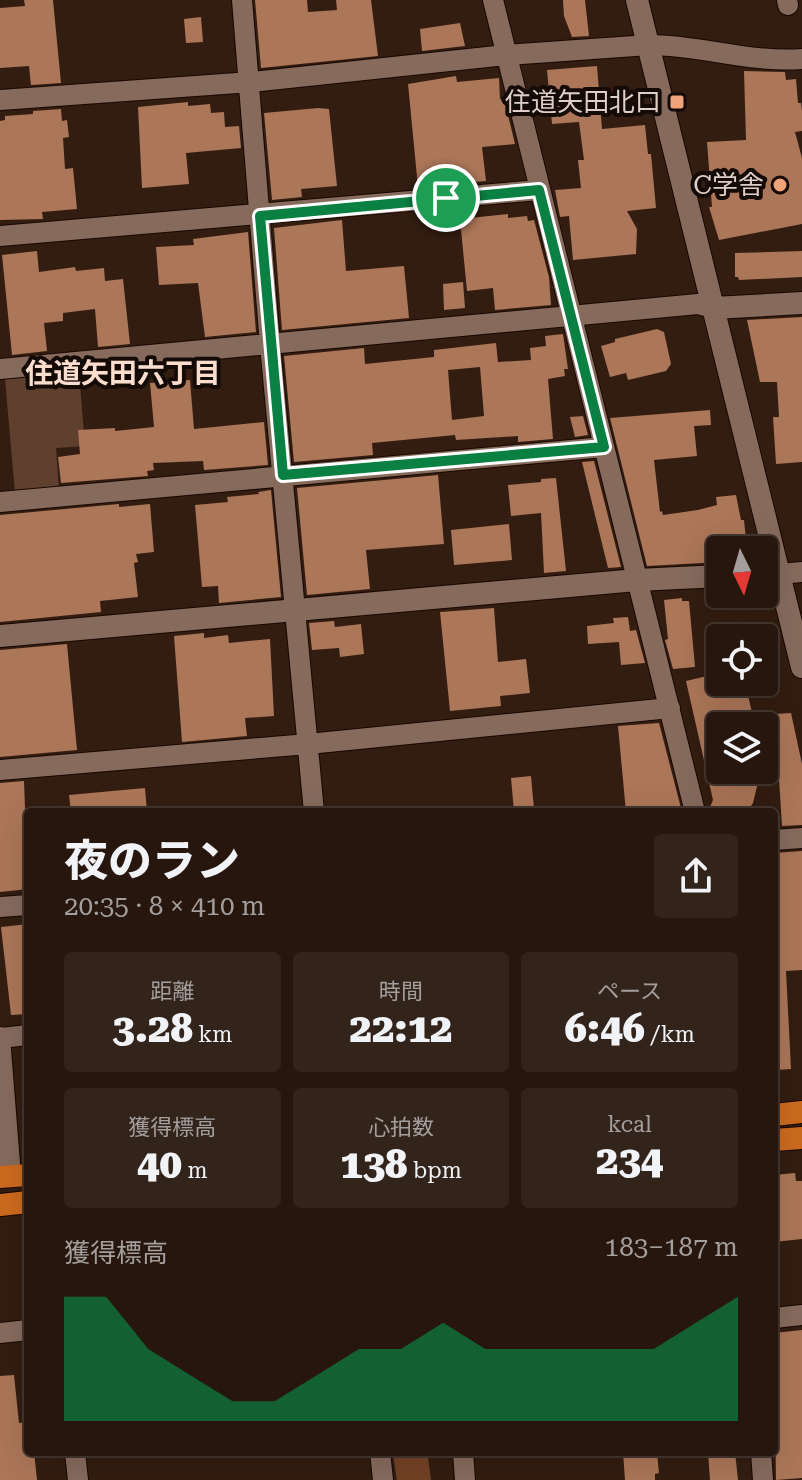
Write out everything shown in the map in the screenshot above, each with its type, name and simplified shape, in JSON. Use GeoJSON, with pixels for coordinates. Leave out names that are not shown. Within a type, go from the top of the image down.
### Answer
{"type":"FeatureCollection","features":[{"type":"Feature","properties":{"kind":"highway"},"geometry":{"type":"LineString","coordinates":[[778,1115],[802,1112]]}},
{"type":"Feature","properties":{"kind":"highway"},"geometry":{"type":"LineString","coordinates":[[778,1140],[802,1138]]}},
{"type":"Feature","properties":{"kind":"highway"},"geometry":{"type":"LineString","coordinates":[[0,1205],[24,1202]]}},
{"type":"Feature","properties":{"kind":"street"},"geometry":{"type":"LineString","coordinates":[[242,0],[270,345],[314,808]]}},
{"type":"Feature","properties":{"kind":"street"},"geometry":{"type":"LineString","coordinates":[[493,0],[694,808]]}},
{"type":"Feature","properties":{"kind":"street"},"geometry":{"type":"LineString","coordinates":[[637,0],[714,308],[763,536]]}},
{"type":"Feature","properties":{"kind":"street"},"geometry":{"type":"LineString","coordinates":[[0,100],[251,82],[506,55],[649,45],[800,66]]}},
{"type":"Feature","properties":{"kind":"street"},"geometry":{"type":"LineString","coordinates":[[0,236],[539,190]]}},
{"type":"Feature","properties":{"kind":"street"},"geometry":{"type":"LineString","coordinates":[[0,369],[698,304],[714,308],[802,303]]}},
{"type":"Feature","properties":{"kind":"street"},"geometry":{"type":"LineString","coordinates":[[0,502],[604,447]]}},
{"type":"Feature","properties":{"kind":"street"},"geometry":{"type":"LineString","coordinates":[[778,574],[802,572]]}},
{"type":"Feature","properties":{"kind":"street"},"geometry":{"type":"LineString","coordinates":[[0,636],[637,580],[706,577]]}},
{"type":"Feature","properties":{"kind":"street"},"geometry":{"type":"LineString","coordinates":[[778,595],[802,667]]}},
{"type":"Feature","properties":{"kind":"street"},"geometry":{"type":"LineString","coordinates":[[0,770],[308,744],[670,708]]}},
{"type":"Feature","properties":{"kind":"street"},"geometry":{"type":"LineString","coordinates":[[778,840],[802,838]]}},
{"type":"Feature","properties":{"kind":"street"},"geometry":{"type":"LineString","coordinates":[[0,907],[24,905]]}},
{"type":"Feature","properties":{"kind":"street"},"geometry":{"type":"LineString","coordinates":[[13,1176],[0,1038],[24,1035]]}},
{"type":"Feature","properties":{"kind":"street"},"geometry":{"type":"LineString","coordinates":[[778,1318],[802,1315]]}},
{"type":"Feature","properties":{"kind":"street"},"geometry":{"type":"LineString","coordinates":[[0,1333],[24,1330]]}},
{"type":"Feature","properties":{"kind":"street"},"geometry":{"type":"LineString","coordinates":[[75,1456],[78,1480]]}},
{"type":"Feature","properties":{"kind":"street"},"geometry":{"type":"LineString","coordinates":[[380,1456],[383,1480]]}},
{"type":"Feature","properties":{"kind":"street"},"geometry":{"type":"LineString","coordinates":[[463,1456],[465,1480]]}},
{"type":"Feature","properties":{"kind":"street"},"geometry":{"type":"LineString","coordinates":[[761,1456],[763,1480]]}},
{"type":"Feature","properties":{"kind":"shaded area"},"geometry":{"type":"Polygon","coordinates":[[[79,372],[85,446],[56,448],[59,489],[15,493],[5,379],[79,372]]]}},
{"type":"Feature","properties":{"kind":"building"},"geometry":{"type":"Polygon","coordinates":[[[24,0],[53,0],[61,83],[31,85],[29,66],[0,68],[0,8],[25,6],[24,0]]]}},
{"type":"Feature","properties":{"kind":"building"},"geometry":{"type":"Polygon","coordinates":[[[255,0],[307,0],[308,12],[337,10],[336,0],[371,0],[378,56],[261,68],[255,0]]]}},
{"type":"Feature","properties":{"kind":"building"},"geometry":{"type":"Polygon","coordinates":[[[563,0],[585,0],[589,36],[572,37],[564,16],[563,0]]]}},
{"type":"Feature","properties":{"kind":"building"},"geometry":{"type":"Polygon","coordinates":[[[201,17],[203,42],[186,43],[184,19],[201,17]]]}},
{"type":"Feature","properties":{"kind":"building"},"geometry":{"type":"Polygon","coordinates":[[[460,23],[465,46],[422,51],[420,29],[460,23]]]}},
{"type":"Feature","properties":{"kind":"building"},"geometry":{"type":"Polygon","coordinates":[[[597,66],[602,129],[645,125],[656,208],[627,211],[637,229],[636,254],[573,260],[569,216],[560,217],[555,190],[581,188],[578,160],[584,160],[579,122],[552,124],[547,70],[597,66]]]}},
{"type":"Feature","properties":{"kind":"building"},"geometry":{"type":"Polygon","coordinates":[[[744,71],[785,72],[786,80],[796,79],[798,103],[801,103],[802,111],[802,131],[795,132],[802,158],[802,224],[719,240],[709,207],[712,207],[707,142],[746,140],[744,71]]]}},
{"type":"Feature","properties":{"kind":"building"},"geometry":{"type":"Polygon","coordinates":[[[456,76],[457,82],[499,78],[500,99],[504,99],[515,144],[482,147],[486,181],[418,187],[408,84],[456,76]]]}},
{"type":"Feature","properties":{"kind":"building"},"geometry":{"type":"Polygon","coordinates":[[[188,102],[188,106],[210,104],[211,113],[224,112],[225,127],[239,126],[241,148],[186,153],[189,184],[142,188],[138,107],[188,102]]]}},
{"type":"Feature","properties":{"kind":"building"},"geometry":{"type":"Polygon","coordinates":[[[61,109],[62,121],[67,120],[69,137],[63,138],[65,169],[73,168],[77,209],[42,212],[43,219],[0,220],[0,121],[5,120],[5,116],[61,109]]]}},
{"type":"Feature","properties":{"kind":"building"},"geometry":{"type":"Polygon","coordinates":[[[329,109],[337,186],[301,189],[302,197],[272,200],[264,113],[329,109]]]}},
{"type":"Feature","properties":{"kind":"building"},"geometry":{"type":"Polygon","coordinates":[[[508,214],[508,218],[527,216],[528,221],[534,220],[549,277],[551,305],[495,310],[493,288],[467,291],[460,219],[508,214]]]}},
{"type":"Feature","properties":{"kind":"building"},"geometry":{"type":"Polygon","coordinates":[[[342,220],[346,271],[404,266],[409,318],[282,330],[274,228],[342,220]]]}},
{"type":"Feature","properties":{"kind":"building"},"geometry":{"type":"Polygon","coordinates":[[[248,232],[256,332],[205,337],[198,283],[159,285],[156,247],[194,245],[193,239],[248,232]]]}},
{"type":"Feature","properties":{"kind":"building"},"geometry":{"type":"Polygon","coordinates":[[[37,251],[39,272],[75,267],[76,271],[104,268],[105,281],[123,279],[130,344],[98,347],[95,309],[63,313],[63,321],[44,323],[47,351],[12,355],[2,255],[37,251]]]}},
{"type":"Feature","properties":{"kind":"building"},"geometry":{"type":"Polygon","coordinates":[[[802,251],[802,277],[739,280],[735,277],[735,253],[802,251]]]}},
{"type":"Feature","properties":{"kind":"building"},"geometry":{"type":"Polygon","coordinates":[[[463,282],[465,308],[444,310],[443,284],[463,282]]]}},
{"type":"Feature","properties":{"kind":"building"},"geometry":{"type":"Polygon","coordinates":[[[802,317],[802,462],[776,464],[773,417],[779,417],[777,382],[760,382],[747,320],[802,317]]]}},
{"type":"Feature","properties":{"kind":"building"},"geometry":{"type":"Polygon","coordinates":[[[657,329],[664,332],[671,364],[666,371],[628,380],[626,373],[610,377],[601,346],[615,342],[615,339],[657,329]]]}},
{"type":"Feature","properties":{"kind":"building"},"geometry":{"type":"Polygon","coordinates":[[[563,334],[568,369],[564,369],[565,376],[548,379],[553,439],[518,442],[518,436],[456,440],[455,435],[372,443],[373,455],[294,462],[284,356],[364,348],[365,364],[434,357],[434,350],[496,343],[498,362],[531,360],[530,348],[546,346],[545,336],[563,334]],[[480,367],[448,370],[452,420],[484,416],[480,367]]]}},
{"type":"Feature","properties":{"kind":"building"},"geometry":{"type":"Polygon","coordinates":[[[190,380],[194,429],[264,422],[268,465],[204,470],[203,461],[153,463],[154,470],[147,471],[148,476],[61,483],[58,457],[80,454],[78,430],[115,428],[115,431],[154,427],[150,383],[190,380]]]}},
{"type":"Feature","properties":{"kind":"building"},"geometry":{"type":"Polygon","coordinates":[[[710,410],[711,425],[694,426],[697,456],[654,460],[660,512],[663,515],[698,510],[717,505],[716,497],[736,495],[746,536],[706,536],[706,563],[647,566],[610,418],[710,410]]]}},
{"type":"Feature","properties":{"kind":"building"},"geometry":{"type":"Polygon","coordinates":[[[583,416],[588,435],[575,437],[570,417],[583,416]]]}},
{"type":"Feature","properties":{"kind":"building"},"geometry":{"type":"Polygon","coordinates":[[[594,461],[621,567],[608,568],[582,462],[594,461]]]}},
{"type":"Feature","properties":{"kind":"building"},"geometry":{"type":"Polygon","coordinates":[[[438,475],[444,544],[366,550],[370,589],[307,595],[297,488],[438,475]]]}},
{"type":"Feature","properties":{"kind":"building"},"geometry":{"type":"Polygon","coordinates":[[[556,478],[566,571],[544,573],[541,513],[511,516],[508,485],[556,478]]]}},
{"type":"Feature","properties":{"kind":"building"},"geometry":{"type":"Polygon","coordinates":[[[271,490],[281,597],[219,603],[218,586],[202,587],[195,505],[228,502],[227,497],[271,490]]]}},
{"type":"Feature","properties":{"kind":"building"},"geometry":{"type":"Polygon","coordinates":[[[119,504],[119,507],[150,504],[154,552],[136,554],[138,562],[134,563],[138,597],[100,601],[101,612],[0,622],[0,515],[119,504]]]}},
{"type":"Feature","properties":{"kind":"building"},"geometry":{"type":"Polygon","coordinates":[[[509,524],[512,560],[454,565],[451,530],[509,524]]]}},
{"type":"Feature","properties":{"kind":"building"},"geometry":{"type":"Polygon","coordinates":[[[682,598],[682,601],[689,601],[695,667],[673,669],[665,640],[668,639],[664,600],[682,598]]]}},
{"type":"Feature","properties":{"kind":"building"},"geometry":{"type":"Polygon","coordinates":[[[494,608],[498,662],[526,659],[530,693],[500,696],[501,706],[450,711],[440,612],[494,608]]]}},
{"type":"Feature","properties":{"kind":"building"},"geometry":{"type":"Polygon","coordinates":[[[628,617],[630,631],[636,630],[645,663],[621,665],[619,642],[588,644],[587,626],[614,623],[613,618],[628,617]]]}},
{"type":"Feature","properties":{"kind":"building"},"geometry":{"type":"Polygon","coordinates":[[[334,621],[335,627],[361,624],[364,654],[340,657],[339,648],[312,650],[309,623],[334,621]]]}},
{"type":"Feature","properties":{"kind":"building"},"geometry":{"type":"Polygon","coordinates":[[[204,633],[204,638],[228,635],[229,643],[270,639],[274,716],[245,718],[247,736],[182,742],[174,636],[204,633]]]}},
{"type":"Feature","properties":{"kind":"building"},"geometry":{"type":"Polygon","coordinates":[[[67,644],[77,750],[0,757],[0,650],[67,644]]]}},
{"type":"Feature","properties":{"kind":"building"},"geometry":{"type":"Polygon","coordinates":[[[706,676],[706,696],[748,696],[752,712],[706,712],[706,769],[686,681],[706,676]]]}},
{"type":"Feature","properties":{"kind":"building"},"geometry":{"type":"Polygon","coordinates":[[[791,713],[802,764],[802,825],[782,826],[778,714],[791,713]]]}},
{"type":"Feature","properties":{"kind":"building"},"geometry":{"type":"Polygon","coordinates":[[[659,723],[681,808],[626,808],[618,726],[659,723]]]}},
{"type":"Feature","properties":{"kind":"building"},"geometry":{"type":"Polygon","coordinates":[[[531,776],[534,808],[514,808],[511,778],[531,776]]]}},
{"type":"Feature","properties":{"kind":"building"},"geometry":{"type":"Polygon","coordinates":[[[24,781],[24,889],[0,892],[0,783],[24,781]]]}},
{"type":"Feature","properties":{"kind":"building"},"geometry":{"type":"Polygon","coordinates":[[[709,784],[758,784],[750,808],[710,808],[713,800],[709,784]]]}},
{"type":"Feature","properties":{"kind":"building"},"geometry":{"type":"Polygon","coordinates":[[[145,788],[147,808],[71,808],[69,795],[145,788]]]}},
{"type":"Feature","properties":{"kind":"building"},"geometry":{"type":"Polygon","coordinates":[[[802,851],[802,970],[786,971],[791,1069],[778,1070],[778,853],[802,851]]]}},
{"type":"Feature","properties":{"kind":"building"},"geometry":{"type":"Polygon","coordinates":[[[24,924],[24,1014],[11,1015],[1,927],[24,924]]]}},
{"type":"Feature","properties":{"kind":"building"},"geometry":{"type":"Polygon","coordinates":[[[795,1173],[796,1181],[802,1181],[802,1239],[778,1242],[778,1175],[795,1173]]]}},
{"type":"Feature","properties":{"kind":"building"},"geometry":{"type":"Polygon","coordinates":[[[802,1330],[802,1478],[776,1480],[778,1456],[778,1333],[802,1330]]]}},
{"type":"Feature","properties":{"kind":"building"},"geometry":{"type":"Polygon","coordinates":[[[14,1375],[19,1423],[24,1422],[24,1456],[34,1456],[37,1480],[0,1480],[0,1376],[14,1375]]]}},
{"type":"Feature","properties":{"kind":"building"},"geometry":{"type":"Polygon","coordinates":[[[623,1456],[657,1456],[659,1473],[655,1474],[655,1480],[625,1480],[623,1456]]]}},
{"type":"Feature","properties":{"kind":"building"},"geometry":{"type":"Polygon","coordinates":[[[708,1456],[735,1456],[738,1480],[710,1480],[708,1456]]]}},
{"type":"Feature","properties":{"kind":"waterway"},"geometry":{"type":"LineString","coordinates":[[411,1456],[414,1480]]}},
{"type":"Feature","properties":{"kind":"place","name":"住道矢田北口"},"geometry":{"type":"Point","coordinates":[677,102]}},
{"type":"Feature","properties":{"kind":"place","name":"C学舎"},"geometry":{"type":"Point","coordinates":[780,185]}},
{"type":"Feature","properties":{"kind":"district","name":"住道矢田六丁目"},"geometry":{"type":"Point","coordinates":[123,373]}},
{"type":"Feature","properties":{"kind":"route"},"geometry":{"type":"LineString","coordinates":[[539,190],[604,447],[283,475],[260,216],[446,198],[539,190]]}}]}
